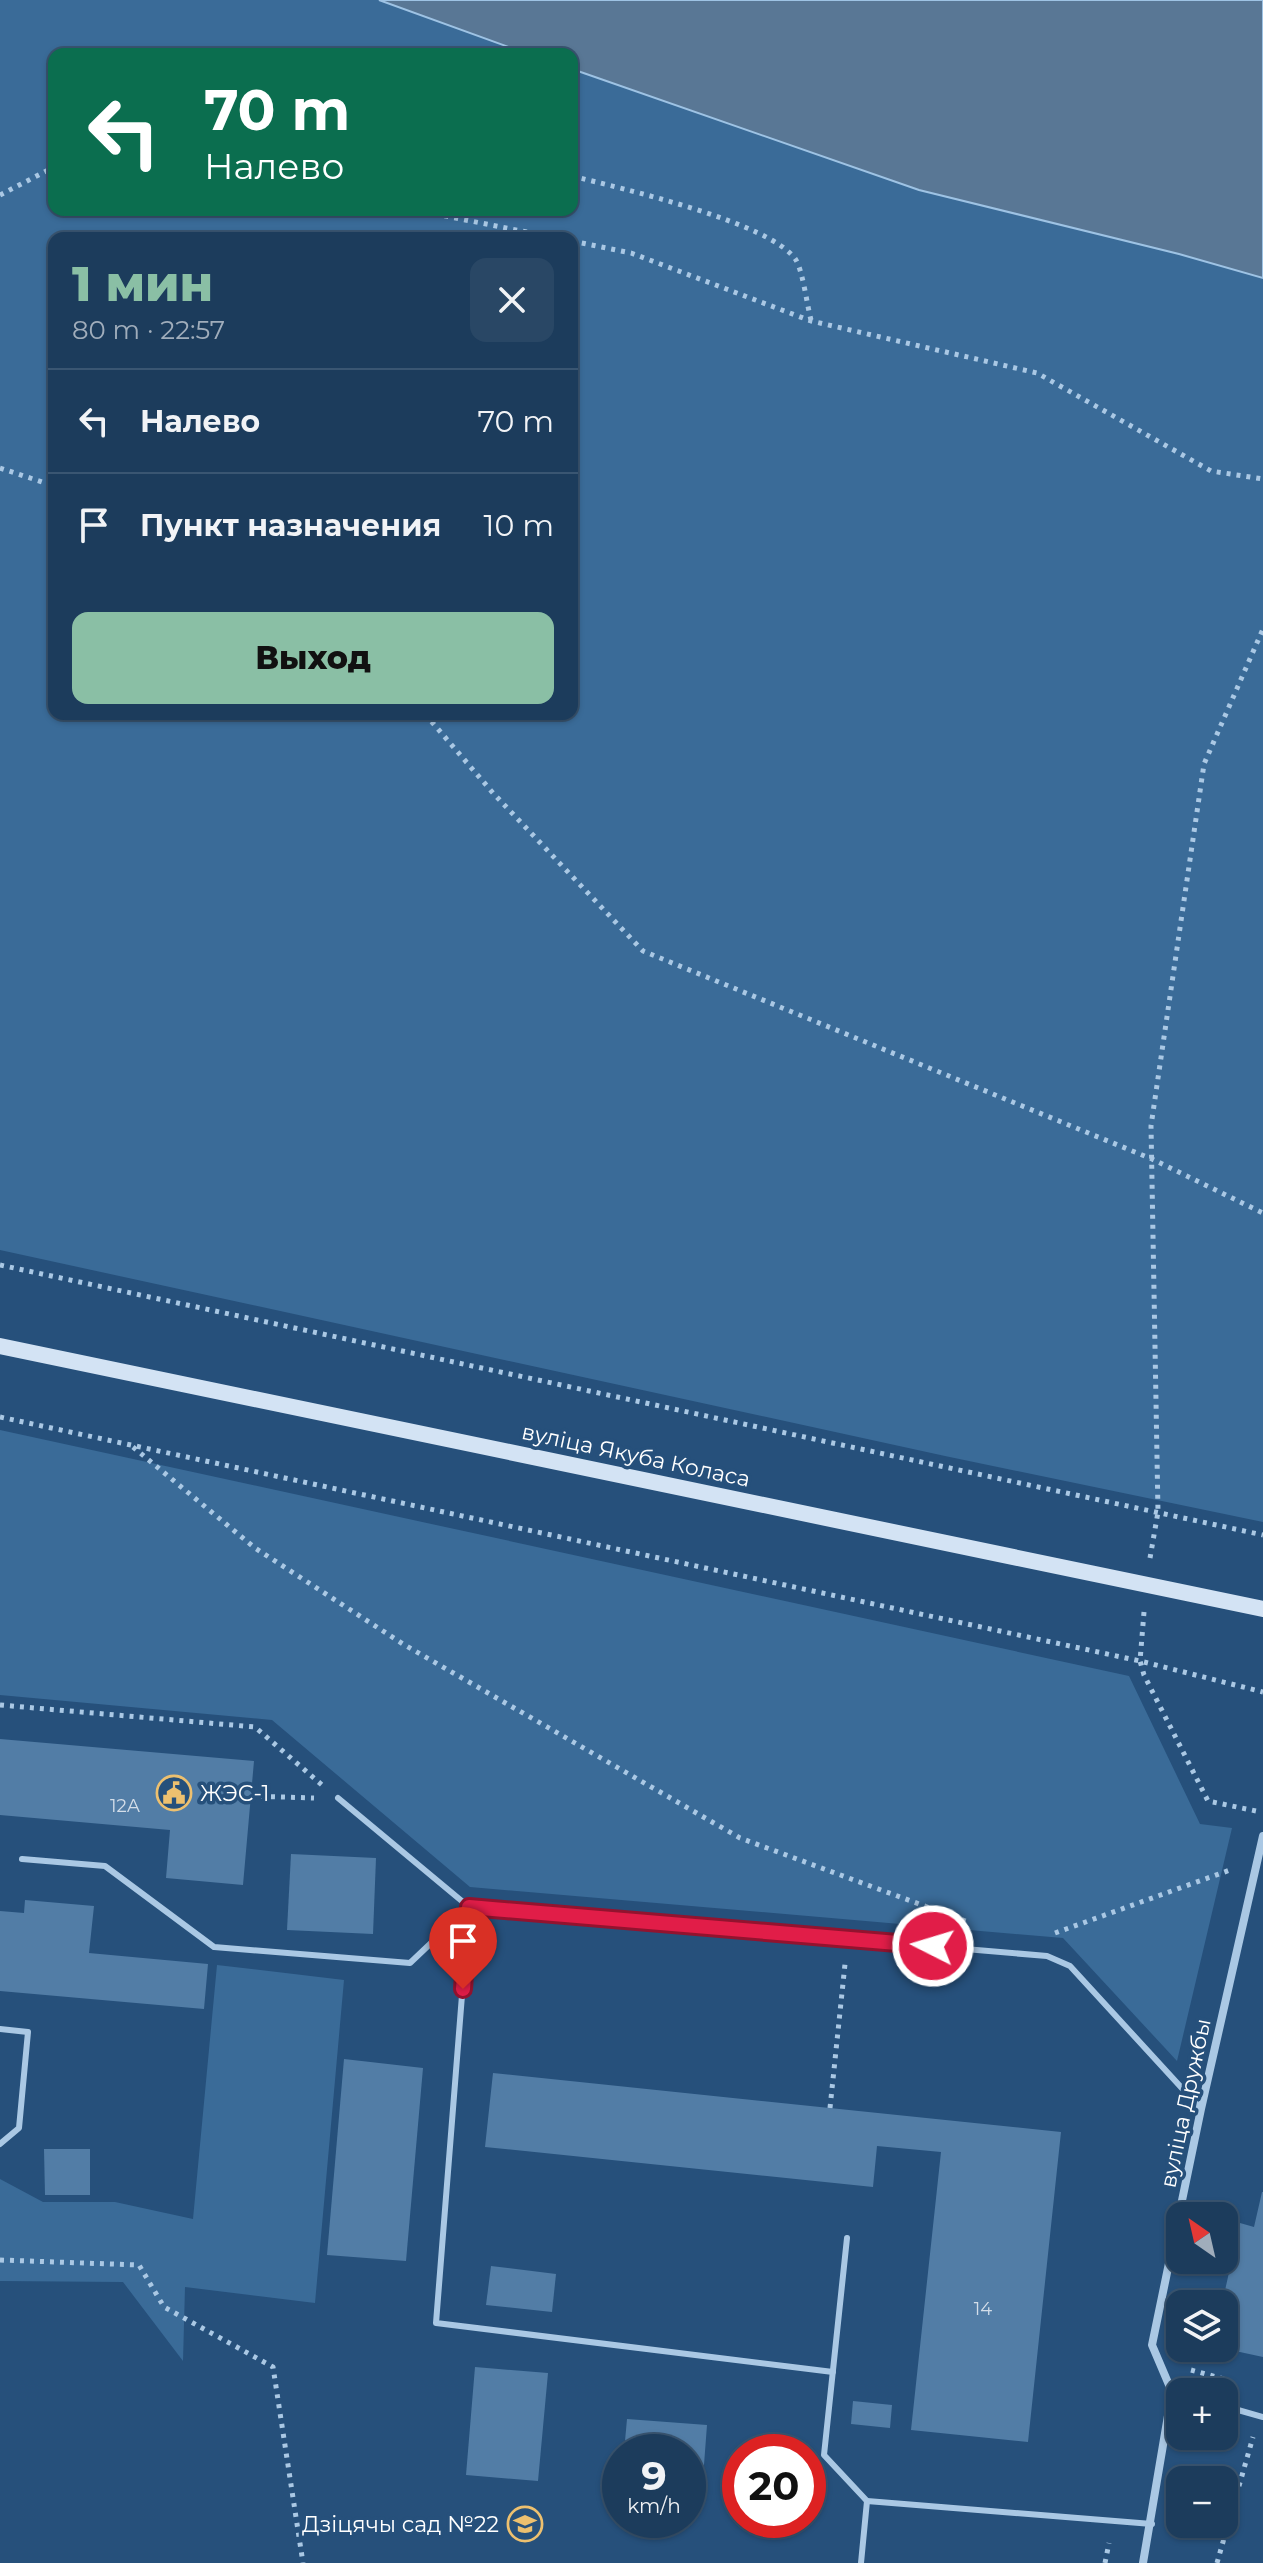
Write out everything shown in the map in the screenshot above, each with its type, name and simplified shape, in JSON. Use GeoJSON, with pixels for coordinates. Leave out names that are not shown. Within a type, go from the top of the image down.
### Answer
{"type":"FeatureCollection","features":[{"type":"Feature","properties":{"kind":"street","name":"вуліца Якуба Коласа"},"geometry":{"type":"LineString","coordinates":[[0,1346],[1263,1609]]}},
{"type":"Feature","properties":{"kind":"street","name":"вуліца Дружбы"},"geometry":{"type":"LineString","coordinates":[[1168,2378],[1152,2345],[1201,2109],[1263,1836]]}},
{"type":"Feature","properties":{"kind":"street","name":"вуліца Дружбы"},"geometry":{"type":"LineString","coordinates":[[1143,2563],[1166,2448]]}},
{"type":"Feature","properties":{"kind":"lane"},"geometry":{"type":"LineString","coordinates":[[338,1798],[469,1907],[1047,1956],[1070,1966],[1201,2109]]}},
{"type":"Feature","properties":{"kind":"lane"},"geometry":{"type":"LineString","coordinates":[[22,1859],[105,1866],[214,1947],[410,1963],[469,1907]]}},
{"type":"Feature","properties":{"kind":"lane"},"geometry":{"type":"LineString","coordinates":[[469,1907],[436,2323],[833,2372]]}},
{"type":"Feature","properties":{"kind":"lane"},"geometry":{"type":"LineString","coordinates":[[0,2029],[28,2032],[19,2128],[0,2144]]}},
{"type":"Feature","properties":{"kind":"lane"},"geometry":{"type":"LineString","coordinates":[[847,2238],[824,2455],[867,2501],[1152,2524]]}},
{"type":"Feature","properties":{"kind":"lane"},"geometry":{"type":"LineString","coordinates":[[1238,2410],[1261,2416]]}},
{"type":"Feature","properties":{"kind":"lane"},"geometry":{"type":"LineString","coordinates":[[861,2563],[867,2501]]}},
{"type":"Feature","properties":{"kind":"path"},"geometry":{"type":"LineString","coordinates":[[0,195],[48,170]]}},
{"type":"Feature","properties":{"kind":"path"},"geometry":{"type":"LineString","coordinates":[[578,178],[643,194],[764,234],[796,260],[811,321]]}},
{"type":"Feature","properties":{"kind":"path"},"geometry":{"type":"LineString","coordinates":[[445,216],[527,232]]}},
{"type":"Feature","properties":{"kind":"path"},"geometry":{"type":"LineString","coordinates":[[578,242],[631,253],[811,321],[1037,373],[1211,471],[1263,479]]}},
{"type":"Feature","properties":{"kind":"path"},"geometry":{"type":"LineString","coordinates":[[0,468],[48,484]]}},
{"type":"Feature","properties":{"kind":"path"},"geometry":{"type":"LineString","coordinates":[[1158,1512],[1151,1126],[1204,764],[1263,629]]}},
{"type":"Feature","properties":{"kind":"path"},"geometry":{"type":"LineString","coordinates":[[430,720],[493,793],[643,951],[1152,1159],[1263,1213]]}},
{"type":"Feature","properties":{"kind":"path"},"geometry":{"type":"LineString","coordinates":[[0,1265],[1263,1535]]}},
{"type":"Feature","properties":{"kind":"path"},"geometry":{"type":"LineString","coordinates":[[0,1417],[1124,1658],[1263,1692]]}},
{"type":"Feature","properties":{"kind":"path"},"geometry":{"type":"LineString","coordinates":[[131,1445],[255,1548],[403,1644],[740,1838],[971,1923]]}},
{"type":"Feature","properties":{"kind":"path"},"geometry":{"type":"LineString","coordinates":[[1144,1675],[1208,1801],[1263,1812]]}},
{"type":"Feature","properties":{"kind":"path"},"geometry":{"type":"LineString","coordinates":[[0,1705],[255,1727],[338,1798]]}},
{"type":"Feature","properties":{"kind":"path"},"geometry":{"type":"LineString","coordinates":[[251,1796],[338,1798]]}},
{"type":"Feature","properties":{"kind":"path"},"geometry":{"type":"LineString","coordinates":[[1043,1937],[1258,1861]]}},
{"type":"Feature","properties":{"kind":"path"},"geometry":{"type":"LineString","coordinates":[[830,2108],[848,1939]]}},
{"type":"Feature","properties":{"kind":"path"},"geometry":{"type":"LineString","coordinates":[[0,2260],[139,2265],[164,2307],[273,2367],[303,2563]]}},
{"type":"Feature","properties":{"kind":"path"},"geometry":{"type":"LineString","coordinates":[[1184,2362],[1189,2370],[1218,2378]]}},
{"type":"Feature","properties":{"kind":"path"},"geometry":{"type":"LineString","coordinates":[[1217,2563],[1261,2416]]}},
{"type":"Feature","properties":{"kind":"shaded area"},"geometry":{"type":"Polygon","coordinates":[[[0,0],[379,0],[511,48],[48,48],[48,216],[578,216],[578,71],[919,190],[1179,254],[1263,278],[1263,1522],[945,1456],[0,1250],[0,0]]]}},
{"type":"Feature","properties":{"kind":"shaded area"},"geometry":{"type":"Polygon","coordinates":[[[379,0],[1263,0],[1263,278],[1179,254],[919,190],[578,71],[578,48],[511,48],[379,0]]]}},
{"type":"Feature","properties":{"kind":"shaded area"},"geometry":{"type":"Polygon","coordinates":[[[0,1430],[1129,1676],[1200,1824],[1232,1828],[1177,2061],[1063,1938],[470,1887],[272,1720],[0,1695],[0,1430]]]}},
{"type":"Feature","properties":{"kind":"shaded area"},"geometry":{"type":"Polygon","coordinates":[[[217,1965],[344,1980],[315,2303],[185,2287],[183,2361],[123,2282],[0,2281],[0,2179],[43,2202],[115,2202],[193,2219],[217,1965]]]}},
{"type":"Feature","properties":{"kind":"building"},"geometry":{"type":"Polygon","coordinates":[[[0,1739],[254,1761],[243,1885],[166,1878],[170,1830],[0,1815],[0,1739]]]}},
{"type":"Feature","properties":{"kind":"building"},"geometry":{"type":"Polygon","coordinates":[[[291,1854],[376,1858],[373,1934],[287,1930],[291,1854]]]}},
{"type":"Feature","properties":{"kind":"building"},"geometry":{"type":"Polygon","coordinates":[[[25,1900],[94,1906],[89,1953],[208,1964],[204,2009],[0,1991],[0,1911],[24,1913],[25,1900]]]}},
{"type":"Feature","properties":{"kind":"building"},"geometry":{"type":"Polygon","coordinates":[[[344,2059],[423,2068],[406,2261],[327,2255],[344,2059]]]}},
{"type":"Feature","properties":{"kind":"building"},"geometry":{"type":"Polygon","coordinates":[[[493,2073],[1061,2132],[1028,2442],[911,2430],[941,2152],[877,2146],[873,2187],[485,2147],[493,2073]]]}},
{"type":"Feature","properties":{"kind":"building"},"geometry":{"type":"Polygon","coordinates":[[[44,2149],[90,2149],[90,2195],[45,2195],[44,2149]]]}},
{"type":"Feature","properties":{"kind":"building"},"geometry":{"type":"Polygon","coordinates":[[[1263,2192],[1263,2357],[1238,2352],[1238,2290],[1225,2290],[1229,2274],[1238,2274],[1240,2223],[1254,2227],[1263,2192]]]}},
{"type":"Feature","properties":{"kind":"building"},"geometry":{"type":"Polygon","coordinates":[[[491,2266],[556,2274],[552,2312],[486,2305],[491,2266]]]}},
{"type":"Feature","properties":{"kind":"building"},"geometry":{"type":"Polygon","coordinates":[[[475,2367],[548,2373],[538,2481],[466,2475],[475,2367]]]}},
{"type":"Feature","properties":{"kind":"building"},"geometry":{"type":"Polygon","coordinates":[[[853,2401],[892,2405],[890,2428],[851,2424],[853,2401]]]}},
{"type":"Feature","properties":{"kind":"building"},"geometry":{"type":"Polygon","coordinates":[[[627,2419],[707,2425],[706,2438],[706,2434],[626,2434],[627,2419]]]}},
{"type":"Feature","properties":{"kind":"place","name":"ЖЭС-1"},"geometry":{"type":"Point","coordinates":[174,1793]}},
{"type":"Feature","properties":{"kind":"place","name":"Дзіцячы сад №22"},"geometry":{"type":"Point","coordinates":[525,2524]}},
{"type":"Feature","properties":{"kind":"route"},"geometry":{"type":"LineString","coordinates":[[463,1989],[469,1907],[933,1946]]}}]}
